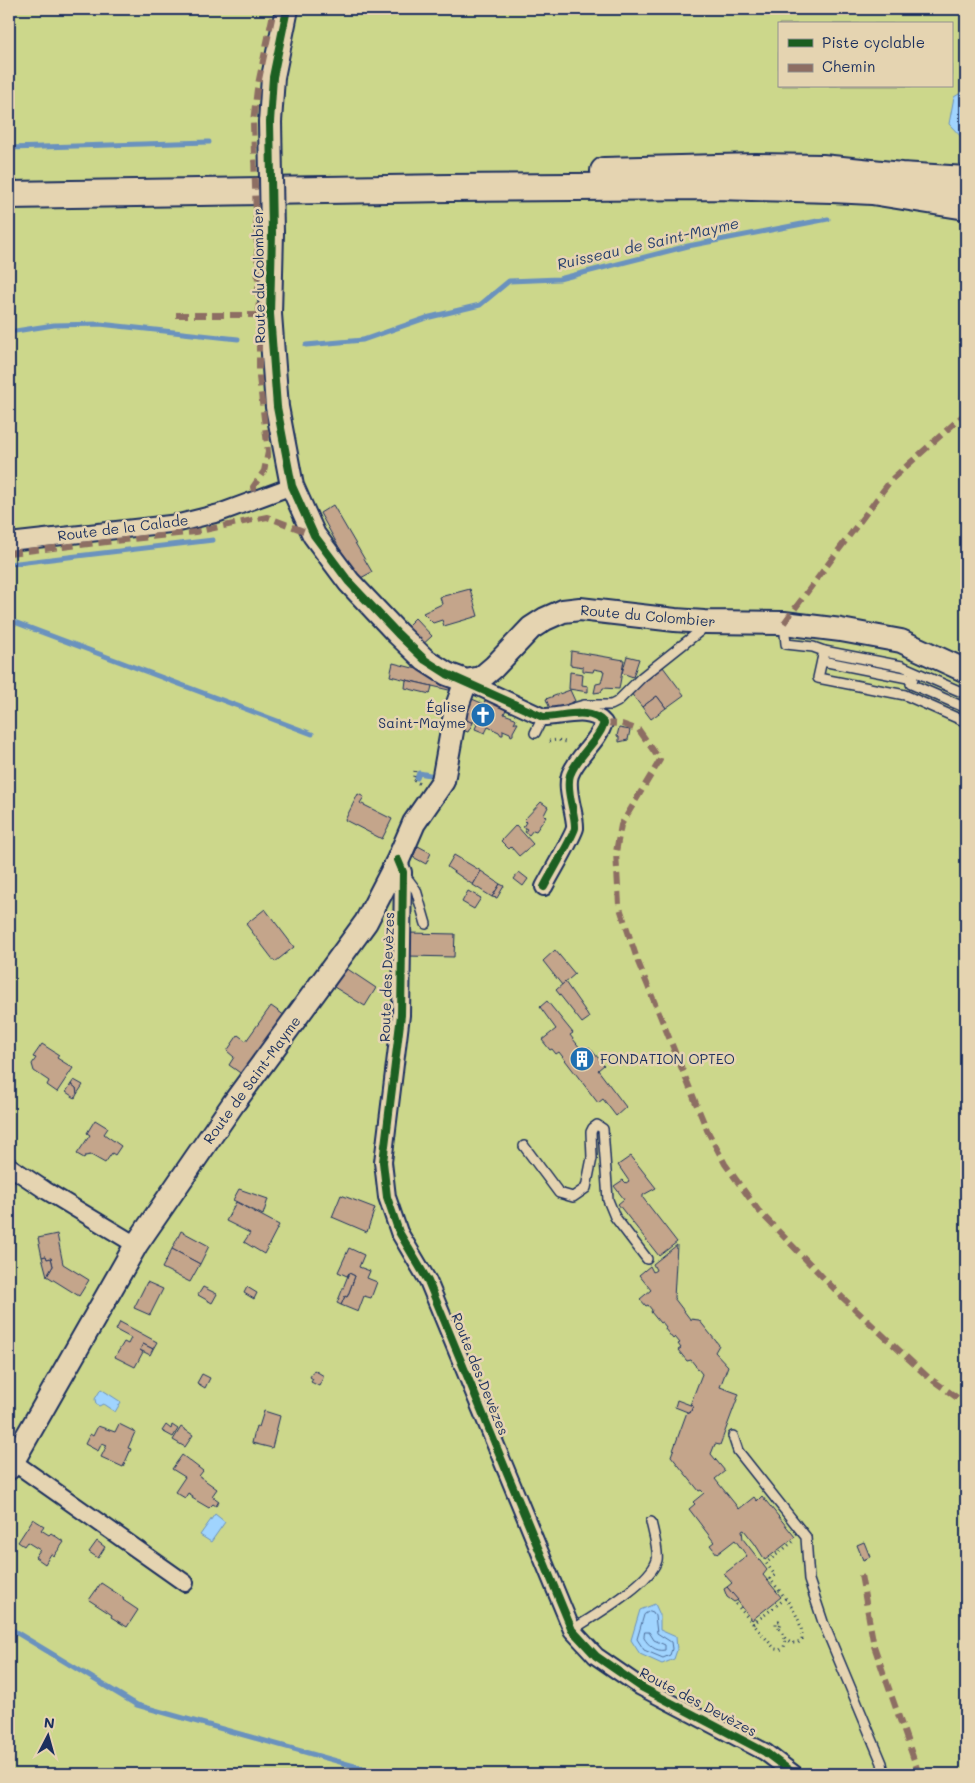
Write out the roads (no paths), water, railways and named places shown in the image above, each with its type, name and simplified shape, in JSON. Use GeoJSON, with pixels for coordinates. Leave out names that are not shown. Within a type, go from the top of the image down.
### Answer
{"type":"FeatureCollection","features":[{"type":"Feature","properties":{"kind":"main road"},"geometry":{"type":"LineString","coordinates":[[449,188],[553,173],[756,166],[822,168],[966,180]]}},
{"type":"Feature","properties":{"kind":"main road"},"geometry":{"type":"LineString","coordinates":[[901,176],[966,193]]}},
{"type":"Feature","properties":{"kind":"main road"},"geometry":{"type":"LineString","coordinates":[[9,195],[715,186],[832,189],[895,194],[966,206]]}},
{"type":"Feature","properties":{"kind":"street","name":"Route du Colombier"},"geometry":{"type":"LineString","coordinates":[[287,9],[272,77],[270,122],[272,233],[270,314],[276,398],[292,486],[314,535],[349,582],[398,634],[425,660],[447,674],[466,681],[480,678],[494,667],[531,628],[545,619],[563,611],[580,609],[704,622],[784,623],[841,630],[901,641],[966,671]]}},
{"type":"Feature","properties":{"kind":"street","name":"Route de la Calade"},"geometry":{"type":"LineString","coordinates":[[9,542],[179,524],[219,513],[292,486]]}},
{"type":"Feature","properties":{"kind":"street"},"geometry":{"type":"LineString","coordinates":[[466,681],[543,717],[554,717],[563,714],[592,715],[600,718],[604,723],[602,729],[584,752],[570,776],[570,803],[575,829],[544,886]]}},
{"type":"Feature","properties":{"kind":"street","name":"Route de Saint-Mayme"},"geometry":{"type":"LineString","coordinates":[[10,1465],[136,1245],[233,1104],[366,922],[400,866],[414,823],[443,781],[452,754],[456,709],[466,681]]}},
{"type":"Feature","properties":{"kind":"street","name":"Route des Devèzes"},"geometry":{"type":"LineString","coordinates":[[400,866],[401,1015],[383,1162],[387,1196],[399,1232],[428,1280],[572,1630],[596,1656],[641,1687],[765,1752],[794,1774]]}},
{"type":"Feature","properties":{"kind":"street"},"geometry":{"type":"LineString","coordinates":[[9,1166],[136,1245]]}},
{"type":"Feature","properties":{"kind":"street"},"geometry":{"type":"LineString","coordinates":[[10,1465],[185,1584]]}},
{"type":"Feature","properties":{"kind":"lane"},"geometry":{"type":"LineString","coordinates":[[563,714],[565,711],[584,704],[611,705],[617,702],[642,677],[700,631],[704,622]]}},
{"type":"Feature","properties":{"kind":"lane"},"geometry":{"type":"LineString","coordinates":[[784,623],[786,644],[813,647],[824,651],[902,666],[913,678],[966,708]]}},
{"type":"Feature","properties":{"kind":"lane"},"geometry":{"type":"LineString","coordinates":[[824,651],[818,678],[905,695],[966,722]]}},
{"type":"Feature","properties":{"kind":"lane"},"geometry":{"type":"LineString","coordinates":[[822,661],[913,678],[966,694]]}},
{"type":"Feature","properties":{"kind":"lane"},"geometry":{"type":"LineString","coordinates":[[905,695],[913,678]]}},
{"type":"Feature","properties":{"kind":"lane"},"geometry":{"type":"LineString","coordinates":[[535,733],[543,717]]}},
{"type":"Feature","properties":{"kind":"lane"},"geometry":{"type":"LineString","coordinates":[[400,866],[416,890],[426,924]]}},
{"type":"Feature","properties":{"kind":"lane"},"geometry":{"type":"LineString","coordinates":[[524,1146],[560,1193],[573,1196],[586,1188],[592,1158],[591,1132],[597,1125],[603,1129],[608,1200],[616,1217],[646,1258]]}},
{"type":"Feature","properties":{"kind":"lane"},"geometry":{"type":"LineString","coordinates":[[733,1436],[738,1451],[806,1537],[809,1580],[824,1622],[882,1763],[884,1774]]}},
{"type":"Feature","properties":{"kind":"lane"},"geometry":{"type":"LineString","coordinates":[[572,1630],[599,1613],[646,1578],[657,1559],[652,1522]]}},
{"type":"Feature","properties":{"kind":"water"},"geometry":{"type":"Polygon","coordinates":[[[966,90],[966,142],[949,124],[954,97],[966,90]]]}},
{"type":"Feature","properties":{"kind":"water"},"geometry":{"type":"Polygon","coordinates":[[[101,1389],[121,1402],[115,1412],[103,1404],[99,1406],[96,1404],[95,1399],[101,1389]]]}},
{"type":"Feature","properties":{"kind":"water"},"geometry":{"type":"Polygon","coordinates":[[[215,1514],[225,1522],[211,1542],[200,1535],[215,1514]]]}},
{"type":"Feature","properties":{"kind":"water"},"geometry":{"type":"Polygon","coordinates":[[[655,1604],[660,1615],[660,1630],[676,1637],[677,1650],[674,1659],[662,1664],[640,1654],[631,1640],[640,1610],[655,1604]]]}},
{"type":"Feature","properties":{"kind":"waterway"},"geometry":{"type":"LineString","coordinates":[[9,148],[209,142]]}},
{"type":"Feature","properties":{"kind":"waterway","name":"Ruisseau de Saint-Mayme"},"geometry":{"type":"LineString","coordinates":[[306,345],[363,340],[426,318],[480,305],[509,281],[559,279],[688,246],[828,219]]}},
{"type":"Feature","properties":{"kind":"waterway","name":"Ruisseau de Saint-Mayme"},"geometry":{"type":"LineString","coordinates":[[9,332],[54,325],[100,324],[238,339]]}},
{"type":"Feature","properties":{"kind":"waterway"},"geometry":{"type":"LineString","coordinates":[[9,564],[213,540]]}},
{"type":"Feature","properties":{"kind":"waterway"},"geometry":{"type":"LineString","coordinates":[[9,620],[312,734]]}},
{"type":"Feature","properties":{"kind":"waterway"},"geometry":{"type":"LineString","coordinates":[[417,778],[419,773],[435,776]]}},
{"type":"Feature","properties":{"kind":"waterway"},"geometry":{"type":"LineString","coordinates":[[9,1628],[137,1705],[383,1774]]}},
{"type":"Feature","properties":{"kind":"place","name":"Église Saint-Mayme"},"geometry":{"type":"Point","coordinates":[483,715]}},
{"type":"Feature","properties":{"kind":"place","name":"FONDATION OPTEO"},"geometry":{"type":"Point","coordinates":[582,1059]}}]}
